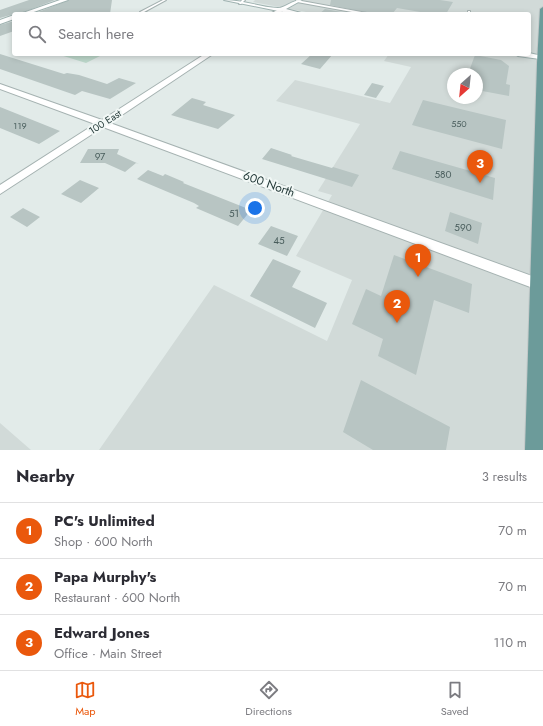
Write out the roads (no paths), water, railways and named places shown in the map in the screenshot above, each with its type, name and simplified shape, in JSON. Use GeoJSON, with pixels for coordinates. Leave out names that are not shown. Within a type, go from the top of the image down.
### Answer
{"type":"FeatureCollection","features":[{"type":"Feature","properties":{"kind":"main road"},"geometry":{"type":"LineString","coordinates":[[534,450],[541,222],[543,9]]}},
{"type":"Feature","properties":{"kind":"street"},"geometry":{"type":"LineString","coordinates":[[29,12],[65,0]]}},
{"type":"Feature","properties":{"kind":"street"},"geometry":{"type":"LineString","coordinates":[[226,0],[242,1],[292,12]]}},
{"type":"Feature","properties":{"kind":"street"},"geometry":{"type":"LineString","coordinates":[[277,12],[298,1]]}},
{"type":"Feature","properties":{"kind":"street"},"geometry":{"type":"LineString","coordinates":[[0,22],[12,18]]}},
{"type":"Feature","properties":{"kind":"street","name":"100 East"},"geometry":{"type":"LineString","coordinates":[[0,190],[207,56]]}},
{"type":"Feature","properties":{"kind":"street"},"geometry":{"type":"LineString","coordinates":[[531,56],[542,57]]}},
{"type":"Feature","properties":{"kind":"street","name":"600 North"},"geometry":{"type":"LineString","coordinates":[[0,86],[538,284]]}},
{"type":"Feature","properties":{"kind":"lane"},"geometry":{"type":"LineString","coordinates":[[141,12],[165,0]]}},
{"type":"Feature","properties":{"kind":"lane"},"geometry":{"type":"LineString","coordinates":[[298,1],[356,12]]}},
{"type":"Feature","properties":{"kind":"place","name":"Edward Jones"},"geometry":{"type":"Point","coordinates":[480,183]}},
{"type":"Feature","properties":{"kind":"place","name":"PC's Unlimited"},"geometry":{"type":"Point","coordinates":[418,277]}},
{"type":"Feature","properties":{"kind":"place","name":"Papa Murphy's"},"geometry":{"type":"Point","coordinates":[397,323]}}]}
